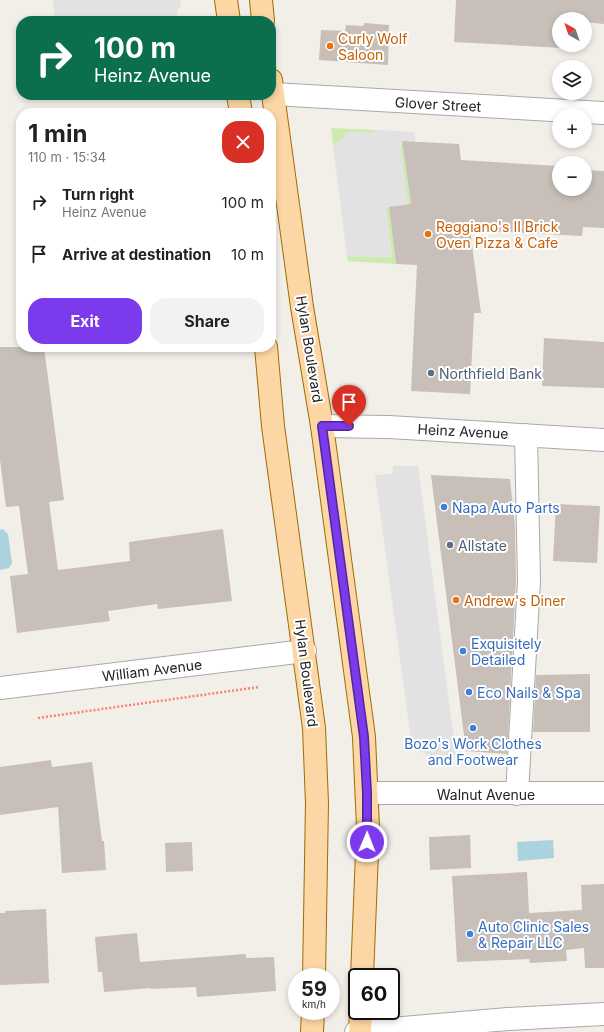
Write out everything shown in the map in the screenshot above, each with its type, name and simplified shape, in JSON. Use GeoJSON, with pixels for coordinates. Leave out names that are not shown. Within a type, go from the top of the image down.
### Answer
{"type":"FeatureCollection","features":[{"type":"Feature","properties":{"kind":"main road"},"geometry":{"type":"LineString","coordinates":[[226,0],[228,16]]}},
{"type":"Feature","properties":{"kind":"main road"},"geometry":{"type":"LineString","coordinates":[[261,0],[263,16]]}},
{"type":"Feature","properties":{"kind":"main road","name":"Hylan Boulevard"},"geometry":{"type":"LineString","coordinates":[[276,116],[302,307],[322,426],[360,703],[367,793],[368,835],[362,968]]}},
{"type":"Feature","properties":{"kind":"main road","name":"Hylan Boulevard"},"geometry":{"type":"LineString","coordinates":[[266,352],[273,426],[312,702],[317,765],[314,968]]}},
{"type":"Feature","properties":{"kind":"main road"},"geometry":{"type":"LineString","coordinates":[[312,1032],[313,1020]]}},
{"type":"Feature","properties":{"kind":"main road"},"geometry":{"type":"LineString","coordinates":[[360,1032],[361,1020]]}},
{"type":"Feature","properties":{"kind":"street","name":"Glover Street"},"geometry":{"type":"LineString","coordinates":[[276,87],[604,113]]}},
{"type":"Feature","properties":{"kind":"street","name":"Heinz Avenue"},"geometry":{"type":"LineString","coordinates":[[322,426],[389,427],[604,440]]}},
{"type":"Feature","properties":{"kind":"street"},"geometry":{"type":"LineString","coordinates":[[517,794],[520,763],[529,581],[526,435]]}},
{"type":"Feature","properties":{"kind":"street","name":"William Avenue"},"geometry":{"type":"LineString","coordinates":[[0,688],[305,651]]}},
{"type":"Feature","properties":{"kind":"street","name":"Walnut Avenue"},"geometry":{"type":"LineString","coordinates":[[367,793],[604,793]]}},
{"type":"Feature","properties":{"kind":"street"},"geometry":{"type":"LineString","coordinates":[[356,1032],[508,1019],[604,1014]]}},
{"type":"Feature","properties":{"kind":"path"},"geometry":{"type":"LineString","coordinates":[[38,718],[259,687]]}},
{"type":"Feature","properties":{"kind":"green space"},"geometry":{"type":"Polygon","coordinates":[[[331,128],[375,130],[373,133],[347,132],[341,141],[333,145],[331,128]]]}},
{"type":"Feature","properties":{"kind":"green space"},"geometry":{"type":"Polygon","coordinates":[[[402,141],[411,204],[408,205],[400,147],[402,141]]]}},
{"type":"Feature","properties":{"kind":"green space"},"geometry":{"type":"Polygon","coordinates":[[[389,207],[396,264],[348,261],[347,256],[392,257],[386,208],[389,207]]]}},
{"type":"Feature","properties":{"kind":"shaded area"},"geometry":{"type":"Polygon","coordinates":[[[53,0],[180,0],[181,7],[177,10],[177,16],[55,16],[53,0]]]}},
{"type":"Feature","properties":{"kind":"shaded area"},"geometry":{"type":"Polygon","coordinates":[[[375,130],[415,132],[415,142],[402,141],[400,144],[408,205],[386,208],[392,257],[347,256],[333,145],[341,141],[347,132],[373,133],[375,130]]]}},
{"type":"Feature","properties":{"kind":"shaded area"},"geometry":{"type":"Polygon","coordinates":[[[393,466],[418,466],[456,755],[427,756],[426,754],[412,747],[375,475],[393,474],[393,466]]]}},
{"type":"Feature","properties":{"kind":"water"},"geometry":{"type":"Polygon","coordinates":[[[3,529],[8,534],[12,563],[9,568],[0,570],[0,530],[3,529]]]}},
{"type":"Feature","properties":{"kind":"water"},"geometry":{"type":"Polygon","coordinates":[[[553,840],[554,858],[518,861],[517,842],[553,840]]]}},
{"type":"Feature","properties":{"kind":"building"},"geometry":{"type":"Polygon","coordinates":[[[456,0],[604,0],[604,24],[592,23],[592,12],[552,12],[552,47],[454,42],[456,0]]]}},
{"type":"Feature","properties":{"kind":"building"},"geometry":{"type":"Polygon","coordinates":[[[364,23],[389,25],[388,65],[319,60],[321,30],[345,31],[346,25],[363,26],[364,23]]]}},
{"type":"Feature","properties":{"kind":"building"},"geometry":{"type":"Polygon","coordinates":[[[402,141],[459,144],[461,160],[552,166],[552,196],[592,196],[592,170],[604,171],[604,228],[583,227],[582,236],[470,230],[481,313],[474,313],[470,394],[411,391],[417,265],[396,264],[389,207],[411,204],[402,141]]]}},
{"type":"Feature","properties":{"kind":"building"},"geometry":{"type":"Polygon","coordinates":[[[544,338],[604,342],[604,388],[542,386],[544,338]]]}},
{"type":"Feature","properties":{"kind":"building"},"geometry":{"type":"Polygon","coordinates":[[[0,347],[16,347],[16,352],[45,352],[64,500],[49,502],[58,570],[130,561],[129,542],[223,529],[232,601],[158,609],[157,604],[108,611],[110,621],[17,633],[10,576],[28,574],[19,506],[6,507],[0,460],[0,347]]]}},
{"type":"Feature","properties":{"kind":"building"},"geometry":{"type":"Polygon","coordinates":[[[431,475],[510,479],[515,526],[516,581],[507,754],[466,751],[431,475]]]}},
{"type":"Feature","properties":{"kind":"building"},"geometry":{"type":"Polygon","coordinates":[[[556,504],[600,506],[597,563],[553,561],[556,504]]]}},
{"type":"Feature","properties":{"kind":"building"},"geometry":{"type":"Polygon","coordinates":[[[590,674],[590,732],[533,732],[536,675],[590,674]]]}},
{"type":"Feature","properties":{"kind":"building"},"geometry":{"type":"Polygon","coordinates":[[[51,760],[52,767],[92,762],[102,841],[104,841],[106,870],[62,873],[58,807],[0,815],[0,767],[51,760]]]}},
{"type":"Feature","properties":{"kind":"building"},"geometry":{"type":"Polygon","coordinates":[[[470,835],[471,868],[430,870],[429,837],[470,835]]]}},
{"type":"Feature","properties":{"kind":"building"},"geometry":{"type":"Polygon","coordinates":[[[192,842],[193,871],[166,872],[165,843],[192,842]]]}},
{"type":"Feature","properties":{"kind":"building"},"geometry":{"type":"Polygon","coordinates":[[[527,872],[529,913],[582,910],[581,885],[604,884],[604,968],[585,968],[584,948],[566,950],[567,961],[530,963],[529,959],[457,962],[452,876],[527,872]]]}},
{"type":"Feature","properties":{"kind":"building"},"geometry":{"type":"Polygon","coordinates":[[[46,909],[49,983],[0,985],[0,913],[5,913],[5,911],[46,909]]]}},
{"type":"Feature","properties":{"kind":"building"},"geometry":{"type":"Polygon","coordinates":[[[137,933],[140,962],[246,954],[246,958],[274,957],[276,991],[197,997],[196,987],[151,988],[104,992],[102,972],[98,972],[95,937],[137,933]]]}},
{"type":"Feature","properties":{"kind":"place","name":"Curly Wolf Saloon"},"geometry":{"type":"Point","coordinates":[330,46]}},
{"type":"Feature","properties":{"kind":"place","name":"Reggiano's II Brick Oven Pizza & Cafe"},"geometry":{"type":"Point","coordinates":[428,234]}},
{"type":"Feature","properties":{"kind":"place","name":"Northfield Bank"},"geometry":{"type":"Point","coordinates":[431,373]}},
{"type":"Feature","properties":{"kind":"place","name":"Napa Auto Parts"},"geometry":{"type":"Point","coordinates":[444,507]}},
{"type":"Feature","properties":{"kind":"place","name":"Allstate"},"geometry":{"type":"Point","coordinates":[450,545]}},
{"type":"Feature","properties":{"kind":"place","name":"Andrew's Diner"},"geometry":{"type":"Point","coordinates":[456,600]}},
{"type":"Feature","properties":{"kind":"place","name":"Exquisitely Detailed"},"geometry":{"type":"Point","coordinates":[463,651]}},
{"type":"Feature","properties":{"kind":"place","name":"Eco Nails & Spa"},"geometry":{"type":"Point","coordinates":[469,692]}},
{"type":"Feature","properties":{"kind":"place","name":"Bozo's Work Clothes and Footwear"},"geometry":{"type":"Point","coordinates":[473,728]}},
{"type":"Feature","properties":{"kind":"place","name":"Auto Clinic Sales & Repair LLC"},"geometry":{"type":"Point","coordinates":[470,934]}},
{"type":"Feature","properties":{"kind":"route"},"geometry":{"type":"LineString","coordinates":[[349,426],[322,426],[364,737],[368,828],[367,842]]}}]}
